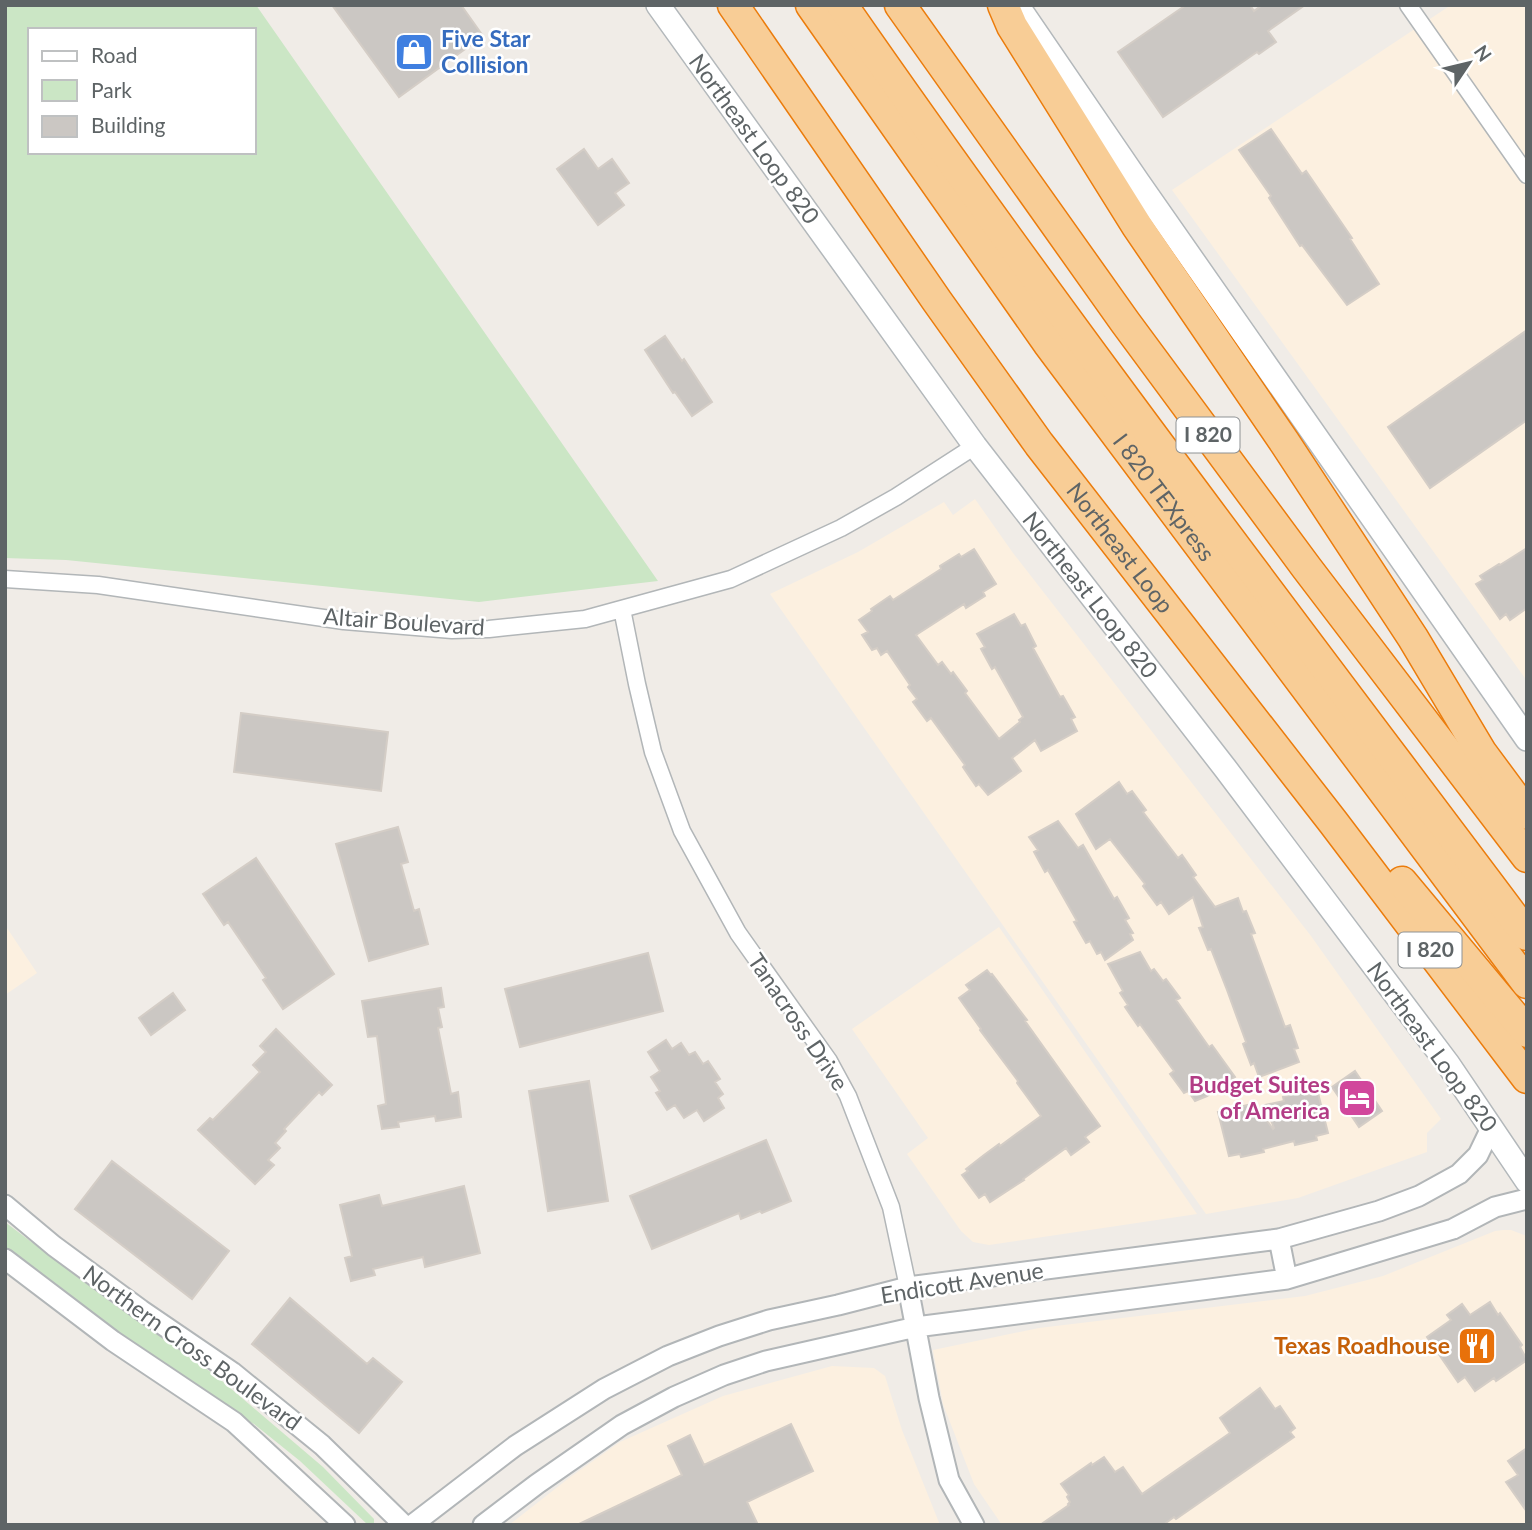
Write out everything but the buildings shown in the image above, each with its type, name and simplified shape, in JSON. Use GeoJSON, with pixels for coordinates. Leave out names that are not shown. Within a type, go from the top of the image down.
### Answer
{"type":"FeatureCollection","features":[{"type":"Feature","properties":{"kind":"highway","name":"Northeast Loop"},"geometry":{"type":"LineString","coordinates":[[733,5],[1039,444],[1334,822],[1527,1078]]}},
{"type":"Feature","properties":{"kind":"highway","name":"I 820 TEXpress"},"geometry":{"type":"LineString","coordinates":[[811,5],[1048,343],[1527,983]]}},
{"type":"Feature","properties":{"kind":"highway","name":"I 820 TEXpress"},"geometry":{"type":"LineString","coordinates":[[842,5],[984,208],[1527,935]]}},
{"type":"Feature","properties":{"kind":"highway","name":"I 820"},"geometry":{"type":"LineString","coordinates":[[900,5],[1125,322],[1329,599],[1527,857]]}},
{"type":"Feature","properties":{"kind":"highway"},"geometry":{"type":"LineString","coordinates":[[1003,5],[1012,26],[1137,226],[1293,454],[1413,638],[1481,752],[1527,814]]}},
{"type":"Feature","properties":{"kind":"highway"},"geometry":{"type":"LineString","coordinates":[[1334,822],[1400,880],[1527,1032]]}},
{"type":"Feature","properties":{"kind":"main road","name":"Northeast Loop 820"},"geometry":{"type":"LineString","coordinates":[[658,5],[975,446],[1225,768],[1448,1064],[1527,1181]]}},
{"type":"Feature","properties":{"kind":"main road"},"geometry":{"type":"LineString","coordinates":[[1017,5],[1527,738]]}},
{"type":"Feature","properties":{"kind":"street"},"geometry":{"type":"LineString","coordinates":[[1408,5],[1527,174]]}},
{"type":"Feature","properties":{"kind":"street","name":"Altair Boulevard"},"geometry":{"type":"LineString","coordinates":[[5,579],[98,585],[344,621],[452,630],[585,619],[731,579],[842,528],[975,446]]}},
{"type":"Feature","properties":{"kind":"street","name":"Tanacross Drive"},"geometry":{"type":"LineString","coordinates":[[622,609],[653,752],[682,831],[738,933],[829,1061],[848,1096],[891,1207],[929,1398],[949,1480],[974,1525]]}},
{"type":"Feature","properties":{"kind":"street","name":"Endicott Avenue"},"geometry":{"type":"LineString","coordinates":[[412,1525],[515,1446],[604,1390],[668,1356],[719,1336],[769,1320],[908,1287],[1279,1239],[1379,1211],[1419,1196],[1459,1174],[1478,1155],[1490,1128]]}},
{"type":"Feature","properties":{"kind":"street","name":"Endicott Avenue"},"geometry":{"type":"LineString","coordinates":[[483,1525],[622,1425],[724,1374],[766,1361],[916,1327],[1287,1279],[1453,1228],[1495,1206],[1527,1199]]}},
{"type":"Feature","properties":{"kind":"street","name":"Northern Cross Boulevard"},"geometry":{"type":"LineString","coordinates":[[5,1205],[86,1270],[232,1371],[322,1445],[404,1525]]}},
{"type":"Feature","properties":{"kind":"street"},"geometry":{"type":"LineString","coordinates":[[1279,1239],[1287,1279]]}},
{"type":"Feature","properties":{"kind":"street","name":"Northern Cross Boulevard"},"geometry":{"type":"LineString","coordinates":[[5,1259],[113,1341],[234,1422],[345,1525]]}},
{"type":"Feature","properties":{"kind":"shaded area"},"geometry":{"type":"Polygon","coordinates":[[[1451,5],[1527,5],[1527,681],[1172,190],[1451,5]]]}},
{"type":"Feature","properties":{"kind":"shaded area"},"geometry":{"type":"Polygon","coordinates":[[[975,499],[1013,553],[1311,936],[1441,1119],[1427,1133],[1427,1152],[1298,1198],[1206,1214],[770,594],[858,552],[944,502],[953,515],[975,499]]]}},
{"type":"Feature","properties":{"kind":"shaded area"},"geometry":{"type":"Polygon","coordinates":[[[5,925],[37,973],[5,995],[5,925]]]}},
{"type":"Feature","properties":{"kind":"shaded area"},"geometry":{"type":"Polygon","coordinates":[[[999,927],[1197,1214],[989,1245],[973,1242],[961,1231],[907,1154],[928,1138],[852,1029],[999,927]]]}},
{"type":"Feature","properties":{"kind":"shaded area"},"geometry":{"type":"Polygon","coordinates":[[[1511,1230],[1527,1236],[1527,1525],[1002,1525],[974,1484],[943,1404],[933,1350],[1039,1328],[1305,1296],[1383,1276],[1495,1231],[1511,1230]]]}},
{"type":"Feature","properties":{"kind":"shaded area"},"geometry":{"type":"Polygon","coordinates":[[[832,1366],[874,1368],[885,1376],[902,1430],[940,1525],[509,1525],[620,1442],[723,1396],[832,1366]]]}},
{"type":"Feature","properties":{"kind":"green space"},"geometry":{"type":"Polygon","coordinates":[[[256,5],[658,581],[479,602],[66,560],[5,558],[5,6],[256,5]]]}},
{"type":"Feature","properties":{"kind":"green space"},"geometry":{"type":"Polygon","coordinates":[[[5,1222],[112,1303],[215,1375],[323,1467],[374,1519],[374,1525],[368,1525],[300,1461],[254,1424],[225,1409],[171,1372],[5,1250],[5,1222]]]}},
{"type":"Feature","properties":{"kind":"place","name":"Five Star Collision"},"geometry":{"type":"Point","coordinates":[414,52]}},
{"type":"Feature","properties":{"kind":"place","name":"Budget Suites of America"},"geometry":{"type":"Point","coordinates":[1357,1098]}},
{"type":"Feature","properties":{"kind":"place","name":"Texas Roadhouse"},"geometry":{"type":"Point","coordinates":[1477,1346]}}]}
